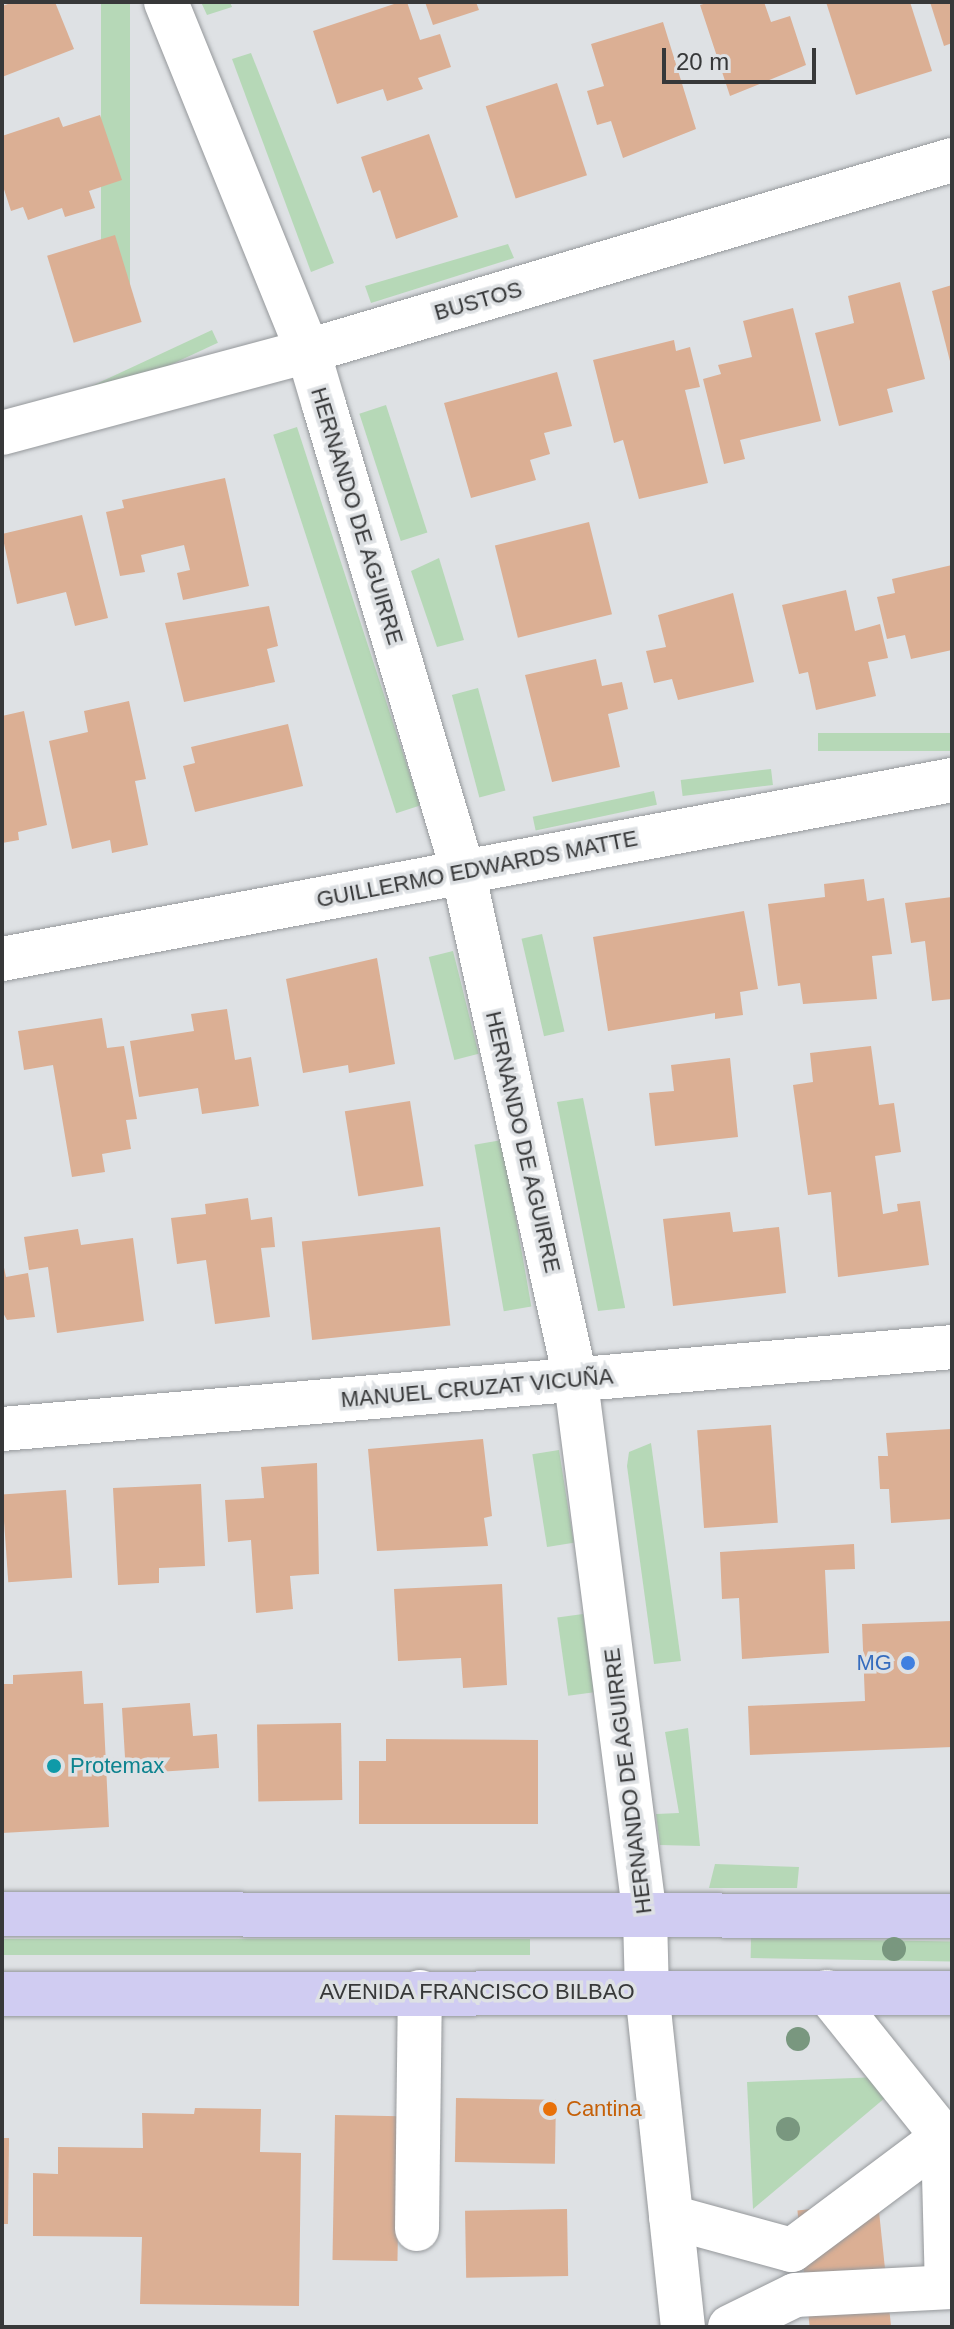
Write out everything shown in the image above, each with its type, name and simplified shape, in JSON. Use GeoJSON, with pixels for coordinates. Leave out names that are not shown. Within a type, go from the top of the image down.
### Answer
{"type":"FeatureCollection","features":[{"type":"Feature","properties":{"kind":"main road"},"geometry":{"type":"LineString","coordinates":[[2,1914],[952,1916]]}},
{"type":"Feature","properties":{"kind":"main road","name":"AVENIDA FRANCISCO BILBAO"},"geometry":{"type":"LineString","coordinates":[[2,1994],[952,1993]]}},
{"type":"Feature","properties":{"kind":"street","name":"HERNANDO DE AGUIRRE"},"geometry":{"type":"LineString","coordinates":[[166,2],[308,351],[463,872],[576,1382],[600,1536],[645,1917],[647,1991],[683,2327]]}},
{"type":"Feature","properties":{"kind":"street","name":"BUSTOS"},"geometry":{"type":"LineString","coordinates":[[2,433],[308,351],[952,160]]}},
{"type":"Feature","properties":{"kind":"street","name":"GUILLERMO EDWARDS MATTE"},"geometry":{"type":"LineString","coordinates":[[2,959],[952,780]]}},
{"type":"Feature","properties":{"kind":"street","name":"MANUEL CRUZAT VICUÑA"},"geometry":{"type":"LineString","coordinates":[[2,1429],[576,1382],[952,1347]]}},
{"type":"Feature","properties":{"kind":"street"},"geometry":{"type":"LineString","coordinates":[[417,2229],[420,1992]]}},
{"type":"Feature","properties":{"kind":"street"},"geometry":{"type":"LineString","coordinates":[[730,2327],[795,2295],[949,2287],[948,2137],[827,1992]]}},
{"type":"Feature","properties":{"kind":"street"},"geometry":{"type":"LineString","coordinates":[[792,2250],[948,2137]]}},
{"type":"Feature","properties":{"kind":"street"},"geometry":{"type":"LineString","coordinates":[[671,2217],[792,2250]]}},
{"type":"Feature","properties":{"kind":"street"},"geometry":{"type":"LineString","coordinates":[[792,2250],[795,2295]]}},
{"type":"Feature","properties":{"kind":"green space"},"geometry":{"type":"Polygon","coordinates":[[[101,2],[130,2],[130,325],[101,325],[101,2]]]}},
{"type":"Feature","properties":{"kind":"green space"},"geometry":{"type":"Polygon","coordinates":[[[201,2],[230,2],[232,7],[207,15],[201,2]]]}},
{"type":"Feature","properties":{"kind":"green space"},"geometry":{"type":"Polygon","coordinates":[[[251,53],[334,263],[311,272],[232,59],[251,53]]]}},
{"type":"Feature","properties":{"kind":"green space"},"geometry":{"type":"Polygon","coordinates":[[[508,244],[514,258],[371,303],[365,286],[508,244]]]}},
{"type":"Feature","properties":{"kind":"green space"},"geometry":{"type":"Polygon","coordinates":[[[212,330],[218,343],[52,420],[46,407],[212,330]]]}},
{"type":"Feature","properties":{"kind":"green space"},"geometry":{"type":"Polygon","coordinates":[[[386,405],[427,532],[401,541],[359,414],[386,405]]]}},
{"type":"Feature","properties":{"kind":"green space"},"geometry":{"type":"Polygon","coordinates":[[[297,427],[420,806],[396,813],[273,435],[297,427]]]}},
{"type":"Feature","properties":{"kind":"green space"},"geometry":{"type":"Polygon","coordinates":[[[439,558],[464,640],[437,647],[411,571],[439,558]]]}},
{"type":"Feature","properties":{"kind":"green space"},"geometry":{"type":"Polygon","coordinates":[[[478,688],[505,790],[479,797],[452,695],[478,688]]]}},
{"type":"Feature","properties":{"kind":"green space"},"geometry":{"type":"Polygon","coordinates":[[[818,733],[952,733],[952,751],[818,751],[818,733]]]}},
{"type":"Feature","properties":{"kind":"green space"},"geometry":{"type":"Polygon","coordinates":[[[771,769],[773,785],[683,796],[681,780],[771,769]]]}},
{"type":"Feature","properties":{"kind":"green space"},"geometry":{"type":"Polygon","coordinates":[[[654,791],[657,805],[536,830],[533,817],[654,791]]]}},
{"type":"Feature","properties":{"kind":"green space"},"geometry":{"type":"Polygon","coordinates":[[[542,934],[564,1031],[544,1036],[522,939],[542,934]]]}},
{"type":"Feature","properties":{"kind":"green space"},"geometry":{"type":"Polygon","coordinates":[[[453,951],[479,1054],[454,1060],[429,957],[453,951]]]}},
{"type":"Feature","properties":{"kind":"green space"},"geometry":{"type":"Polygon","coordinates":[[[583,1098],[625,1308],[598,1311],[557,1102],[583,1098]]]}},
{"type":"Feature","properties":{"kind":"green space"},"geometry":{"type":"Polygon","coordinates":[[[502,1140],[531,1306],[504,1311],[474,1145],[502,1140]]]}},
{"type":"Feature","properties":{"kind":"green space"},"geometry":{"type":"Polygon","coordinates":[[[651,1443],[681,1661],[654,1664],[627,1466],[629,1452],[651,1443]]]}},
{"type":"Feature","properties":{"kind":"green space"},"geometry":{"type":"Polygon","coordinates":[[[559,1450],[574,1543],[547,1547],[532,1454],[559,1450]]]}},
{"type":"Feature","properties":{"kind":"green space"},"geometry":{"type":"Polygon","coordinates":[[[583,1614],[594,1692],[568,1696],[557,1618],[583,1614]]]}},
{"type":"Feature","properties":{"kind":"green space"},"geometry":{"type":"Polygon","coordinates":[[[688,1728],[700,1846],[660,1845],[656,1814],[679,1813],[665,1732],[688,1728]]]}},
{"type":"Feature","properties":{"kind":"green space"},"geometry":{"type":"Polygon","coordinates":[[[715,1864],[799,1867],[797,1888],[709,1888],[715,1864]]]}},
{"type":"Feature","properties":{"kind":"green space"},"geometry":{"type":"Polygon","coordinates":[[[751,1938],[952,1942],[952,1962],[751,1958],[751,1938]]]}},
{"type":"Feature","properties":{"kind":"green space"},"geometry":{"type":"Polygon","coordinates":[[[2,1939],[530,1939],[530,1955],[2,1955],[2,1939]]]}},
{"type":"Feature","properties":{"kind":"green space"},"geometry":{"type":"Polygon","coordinates":[[[880,2077],[892,2092],[753,2209],[747,2082],[880,2077]]]}},
{"type":"Feature","properties":{"kind":"building"},"geometry":{"type":"Polygon","coordinates":[[[14,2],[55,2],[74,49],[2,77],[2,6],[14,2]]]}},
{"type":"Feature","properties":{"kind":"building"},"geometry":{"type":"Polygon","coordinates":[[[407,2],[420,40],[440,34],[451,67],[418,78],[423,89],[387,101],[383,89],[337,104],[313,31],[407,2]]]}},
{"type":"Feature","properties":{"kind":"building"},"geometry":{"type":"Polygon","coordinates":[[[425,2],[476,2],[479,10],[433,25],[425,2]]]}},
{"type":"Feature","properties":{"kind":"building"},"geometry":{"type":"Polygon","coordinates":[[[710,2],[764,2],[771,22],[790,16],[806,65],[730,96],[700,5],[710,2]]]}},
{"type":"Feature","properties":{"kind":"building"},"geometry":{"type":"Polygon","coordinates":[[[826,2],[910,2],[932,71],[856,95],[826,2]]]}},
{"type":"Feature","properties":{"kind":"building"},"geometry":{"type":"Polygon","coordinates":[[[930,2],[952,2],[952,43],[944,46],[930,2]]]}},
{"type":"Feature","properties":{"kind":"building"},"geometry":{"type":"Polygon","coordinates":[[[663,22],[696,129],[623,158],[611,121],[597,125],[587,91],[604,86],[591,44],[663,22]]]}},
{"type":"Feature","properties":{"kind":"building"},"geometry":{"type":"Polygon","coordinates":[[[557,83],[587,175],[516,198],[486,106],[557,83]]]}},
{"type":"Feature","properties":{"kind":"building"},"geometry":{"type":"Polygon","coordinates":[[[100,115],[122,180],[89,191],[95,208],[65,217],[62,208],[28,220],[23,207],[11,211],[2,183],[2,136],[59,117],[63,127],[100,115]]]}},
{"type":"Feature","properties":{"kind":"building"},"geometry":{"type":"Polygon","coordinates":[[[429,134],[458,217],[396,239],[380,190],[373,193],[361,157],[429,134]]]}},
{"type":"Feature","properties":{"kind":"building"},"geometry":{"type":"Polygon","coordinates":[[[115,235],[142,322],[74,343],[47,256],[115,235]]]}},
{"type":"Feature","properties":{"kind":"building"},"geometry":{"type":"Polygon","coordinates":[[[900,282],[925,379],[887,389],[893,412],[839,426],[815,333],[854,323],[848,296],[900,282]]]}},
{"type":"Feature","properties":{"kind":"building"},"geometry":{"type":"Polygon","coordinates":[[[952,285],[952,365],[951,365],[932,291],[952,285]]]}},
{"type":"Feature","properties":{"kind":"building"},"geometry":{"type":"Polygon","coordinates":[[[793,308],[821,421],[740,440],[745,459],[724,464],[703,379],[721,374],[718,365],[752,357],[743,321],[793,308]]]}},
{"type":"Feature","properties":{"kind":"building"},"geometry":{"type":"Polygon","coordinates":[[[674,340],[676,351],[690,347],[700,387],[685,390],[708,483],[639,499],[623,440],[614,443],[593,360],[674,340]]]}},
{"type":"Feature","properties":{"kind":"building"},"geometry":{"type":"Polygon","coordinates":[[[557,372],[572,426],[544,433],[550,454],[530,460],[536,480],[471,498],[444,403],[557,372]]]}},
{"type":"Feature","properties":{"kind":"building"},"geometry":{"type":"Polygon","coordinates":[[[225,478],[249,586],[183,600],[177,573],[190,570],[184,545],[141,555],[145,572],[120,576],[106,512],[124,508],[122,500],[225,478]]]}},
{"type":"Feature","properties":{"kind":"building"},"geometry":{"type":"Polygon","coordinates":[[[82,515],[108,618],[75,626],[66,592],[17,604],[2,534],[82,515]]]}},
{"type":"Feature","properties":{"kind":"building"},"geometry":{"type":"Polygon","coordinates":[[[589,522],[612,614],[518,638],[495,545],[589,522]]]}},
{"type":"Feature","properties":{"kind":"building"},"geometry":{"type":"Polygon","coordinates":[[[952,565],[952,650],[911,659],[905,635],[887,639],[877,597],[895,593],[892,579],[952,565]]]}},
{"type":"Feature","properties":{"kind":"building"},"geometry":{"type":"Polygon","coordinates":[[[846,590],[855,631],[880,624],[888,658],[868,662],[876,696],[816,710],[808,672],[799,674],[782,605],[846,590]]]}},
{"type":"Feature","properties":{"kind":"building"},"geometry":{"type":"Polygon","coordinates":[[[733,593],[754,682],[678,700],[672,679],[654,683],[646,651],[666,647],[658,615],[733,593]]]}},
{"type":"Feature","properties":{"kind":"building"},"geometry":{"type":"Polygon","coordinates":[[[269,606],[278,646],[267,649],[275,682],[184,702],[165,623],[269,606]]]}},
{"type":"Feature","properties":{"kind":"building"},"geometry":{"type":"Polygon","coordinates":[[[596,659],[602,686],[622,682],[628,709],[608,714],[620,767],[552,782],[525,675],[596,659]]]}},
{"type":"Feature","properties":{"kind":"building"},"geometry":{"type":"Polygon","coordinates":[[[129,701],[146,779],[135,781],[148,845],[112,853],[110,840],[72,849],[49,741],[88,732],[84,711],[129,701]]]}},
{"type":"Feature","properties":{"kind":"building"},"geometry":{"type":"Polygon","coordinates":[[[24,711],[47,825],[18,832],[19,840],[2,843],[2,716],[24,711]]]}},
{"type":"Feature","properties":{"kind":"building"},"geometry":{"type":"Polygon","coordinates":[[[288,724],[303,786],[195,812],[183,766],[195,763],[191,747],[288,724]]]}},
{"type":"Feature","properties":{"kind":"building"},"geometry":{"type":"Polygon","coordinates":[[[864,879],[867,901],[884,898],[892,954],[872,956],[877,999],[803,1004],[800,983],[778,986],[768,904],[825,897],[824,884],[864,879]]]}},
{"type":"Feature","properties":{"kind":"building"},"geometry":{"type":"Polygon","coordinates":[[[952,897],[952,999],[932,1001],[925,941],[911,943],[905,903],[952,897]]]}},
{"type":"Feature","properties":{"kind":"building"},"geometry":{"type":"Polygon","coordinates":[[[744,911],[758,989],[740,992],[743,1015],[715,1019],[715,1013],[608,1031],[593,937],[744,911]]]}},
{"type":"Feature","properties":{"kind":"building"},"geometry":{"type":"Polygon","coordinates":[[[377,958],[395,1064],[349,1073],[348,1065],[303,1073],[286,979],[377,958]]]}},
{"type":"Feature","properties":{"kind":"building"},"geometry":{"type":"Polygon","coordinates":[[[227,1009],[235,1060],[251,1057],[259,1106],[202,1114],[198,1088],[139,1097],[130,1041],[194,1031],[191,1014],[227,1009]]]}},
{"type":"Feature","properties":{"kind":"building"},"geometry":{"type":"Polygon","coordinates":[[[102,1018],[107,1048],[124,1046],[137,1119],[126,1120],[131,1149],[102,1154],[105,1172],[72,1177],[53,1065],[24,1070],[18,1031],[102,1018]]]}},
{"type":"Feature","properties":{"kind":"building"},"geometry":{"type":"Polygon","coordinates":[[[871,1046],[879,1105],[894,1103],[901,1152],[875,1156],[883,1214],[898,1211],[897,1204],[920,1201],[929,1265],[838,1277],[831,1192],[808,1195],[793,1085],[813,1082],[810,1053],[871,1046]]]}},
{"type":"Feature","properties":{"kind":"building"},"geometry":{"type":"Polygon","coordinates":[[[730,1058],[738,1137],[655,1146],[649,1093],[674,1091],[671,1065],[730,1058]]]}},
{"type":"Feature","properties":{"kind":"building"},"geometry":{"type":"Polygon","coordinates":[[[410,1101],[423,1186],[358,1196],[345,1111],[410,1101]]]}},
{"type":"Feature","properties":{"kind":"building"},"geometry":{"type":"Polygon","coordinates":[[[248,1198],[251,1220],[272,1217],[275,1247],[261,1248],[270,1317],[215,1324],[206,1260],[177,1264],[171,1218],[206,1214],[205,1204],[248,1198]]]}},
{"type":"Feature","properties":{"kind":"building"},"geometry":{"type":"Polygon","coordinates":[[[730,1212],[733,1232],[779,1227],[786,1293],[673,1306],[663,1219],[730,1212]]]}},
{"type":"Feature","properties":{"kind":"building"},"geometry":{"type":"Polygon","coordinates":[[[440,1227],[450,1325],[312,1340],[302,1242],[440,1227]]]}},
{"type":"Feature","properties":{"kind":"building"},"geometry":{"type":"Polygon","coordinates":[[[78,1229],[81,1245],[133,1238],[144,1321],[57,1333],[48,1267],[29,1270],[24,1237],[78,1229]]]}},
{"type":"Feature","properties":{"kind":"building"},"geometry":{"type":"Polygon","coordinates":[[[2,1258],[6,1277],[28,1273],[35,1317],[7,1320],[2,1311],[2,1258]]]}},
{"type":"Feature","properties":{"kind":"building"},"geometry":{"type":"Polygon","coordinates":[[[771,1425],[778,1523],[704,1528],[697,1430],[771,1425]]]}},
{"type":"Feature","properties":{"kind":"building"},"geometry":{"type":"Polygon","coordinates":[[[951,1429],[952,1519],[891,1523],[889,1489],[880,1489],[878,1456],[888,1456],[886,1433],[951,1429]]]}},
{"type":"Feature","properties":{"kind":"building"},"geometry":{"type":"Polygon","coordinates":[[[483,1439],[492,1516],[484,1518],[488,1546],[377,1551],[368,1449],[483,1439]]]}},
{"type":"Feature","properties":{"kind":"building"},"geometry":{"type":"Polygon","coordinates":[[[317,1463],[319,1574],[290,1576],[293,1609],[256,1613],[251,1540],[228,1542],[225,1500],[264,1498],[261,1467],[317,1463]]]}},
{"type":"Feature","properties":{"kind":"building"},"geometry":{"type":"Polygon","coordinates":[[[201,1484],[205,1566],[159,1568],[159,1583],[118,1585],[113,1488],[201,1484]]]}},
{"type":"Feature","properties":{"kind":"building"},"geometry":{"type":"Polygon","coordinates":[[[66,1490],[72,1578],[8,1582],[2,1494],[66,1490]]]}},
{"type":"Feature","properties":{"kind":"building"},"geometry":{"type":"Polygon","coordinates":[[[854,1544],[855,1569],[825,1570],[829,1653],[742,1659],[739,1598],[722,1599],[720,1552],[854,1544]]]}},
{"type":"Feature","properties":{"kind":"building"},"geometry":{"type":"Polygon","coordinates":[[[502,1584],[507,1685],[463,1688],[461,1658],[398,1661],[394,1589],[502,1584]]]}},
{"type":"Feature","properties":{"kind":"building","name":"MG"},"geometry":{"type":"Polygon","coordinates":[[[952,1621],[952,1747],[750,1755],[748,1706],[865,1701],[862,1624],[952,1621]]]}},
{"type":"Feature","properties":{"kind":"building","name":"Protemax"},"geometry":{"type":"Polygon","coordinates":[[[82,1671],[84,1704],[103,1703],[109,1827],[2,1833],[2,1684],[13,1684],[13,1675],[82,1671]]]}},
{"type":"Feature","properties":{"kind":"building"},"geometry":{"type":"Polygon","coordinates":[[[190,1703],[193,1736],[217,1734],[219,1768],[126,1774],[122,1708],[190,1703]]]}},
{"type":"Feature","properties":{"kind":"building"},"geometry":{"type":"Polygon","coordinates":[[[341,1723],[342,1800],[258,1801],[257,1724],[341,1723]]]}},
{"type":"Feature","properties":{"kind":"building"},"geometry":{"type":"Polygon","coordinates":[[[386,1739],[538,1740],[538,1824],[359,1824],[359,1761],[386,1761],[386,1739]]]}},
{"type":"Feature","properties":{"kind":"building"},"geometry":{"type":"Polygon","coordinates":[[[456,2098],[556,2100],[555,2164],[455,2162],[456,2098]]]}},
{"type":"Feature","properties":{"kind":"building"},"geometry":{"type":"Polygon","coordinates":[[[195,2108],[261,2109],[260,2152],[301,2153],[299,2306],[140,2304],[142,2237],[33,2236],[33,2173],[58,2174],[58,2147],[143,2148],[142,2113],[194,2114],[195,2108]]]}},
{"type":"Feature","properties":{"kind":"building"},"geometry":{"type":"Polygon","coordinates":[[[335,2115],[400,2116],[397,2261],[332,2260],[335,2115]]]}},
{"type":"Feature","properties":{"kind":"building"},"geometry":{"type":"Polygon","coordinates":[[[2,2138],[9,2138],[8,2224],[2,2224],[2,2138]]]}},
{"type":"Feature","properties":{"kind":"building"},"geometry":{"type":"Polygon","coordinates":[[[878,2202],[891,2327],[810,2327],[797,2210],[878,2202]]]}},
{"type":"Feature","properties":{"kind":"building"},"geometry":{"type":"Polygon","coordinates":[[[567,2209],[568,2276],[466,2278],[465,2211],[567,2209]]]}},
{"type":"Feature","properties":{"kind":"place","name":"MG"},"geometry":{"type":"Point","coordinates":[908,1663]}},
{"type":"Feature","properties":{"kind":"place","name":"Protemax"},"geometry":{"type":"Point","coordinates":[54,1766]}},
{"type":"Feature","properties":{"kind":"place","name":"Cantina"},"geometry":{"type":"Point","coordinates":[550,2109]}}]}
